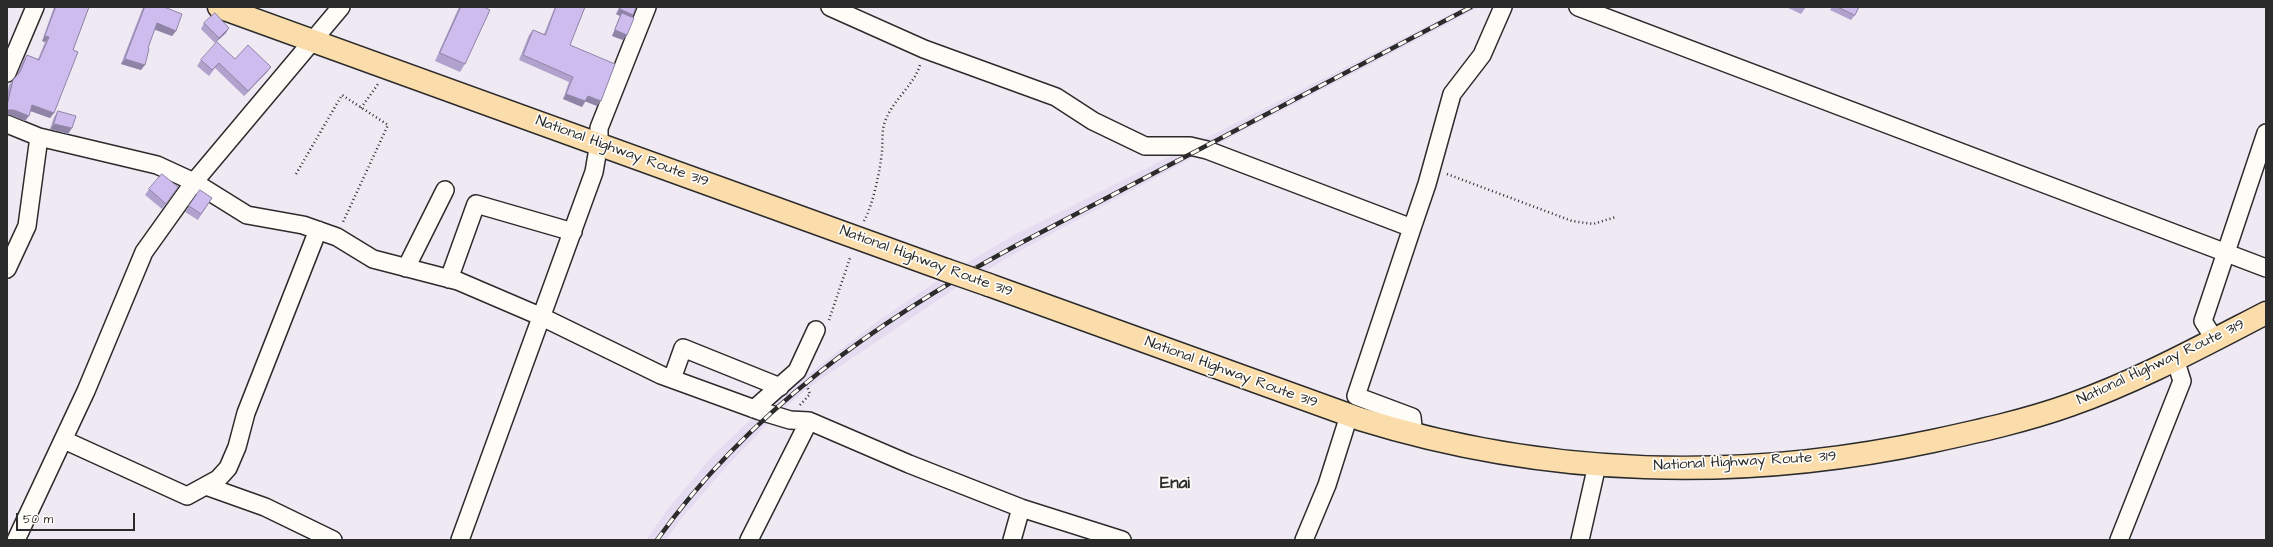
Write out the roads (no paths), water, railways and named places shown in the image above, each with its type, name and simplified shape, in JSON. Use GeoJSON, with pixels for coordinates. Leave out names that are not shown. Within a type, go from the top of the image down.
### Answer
{"type":"FeatureCollection","features":[{"type":"Feature","properties":{"kind":"highway","name":"National Highway Route 319"},"geometry":{"type":"LineString","coordinates":[[219,7],[1360,419],[1414,436],[1483,450],[1597,465],[1682,469],[1794,462],[1887,451],[1986,430],[2070,405],[2113,388],[2175,360],[2266,314]]}},
{"type":"Feature","properties":{"kind":"street"},"geometry":{"type":"LineString","coordinates":[[7,73],[36,7]]}},
{"type":"Feature","properties":{"kind":"street"},"geometry":{"type":"LineString","coordinates":[[16,540],[86,391],[144,252],[194,182],[341,7]]}},
{"type":"Feature","properties":{"kind":"street"},"geometry":{"type":"LineString","coordinates":[[460,540],[594,172],[599,143],[599,128],[647,7]]}},
{"type":"Feature","properties":{"kind":"street"},"geometry":{"type":"LineString","coordinates":[[830,7],[924,49],[1056,97],[1093,122],[1145,146],[1190,146],[1207,150],[1412,228]]}},
{"type":"Feature","properties":{"kind":"street"},"geometry":{"type":"LineString","coordinates":[[1414,436],[1412,417],[1356,396],[1432,168],[1452,94],[1482,55],[1503,7]]}},
{"type":"Feature","properties":{"kind":"street"},"geometry":{"type":"LineString","coordinates":[[1578,7],[2266,268]]}},
{"type":"Feature","properties":{"kind":"street"},"geometry":{"type":"LineString","coordinates":[[7,124],[39,137],[157,165],[194,182],[247,215],[304,225],[336,237],[373,260],[450,279],[542,317],[672,380],[754,409],[790,420],[809,422],[909,464],[1021,508],[1122,540]]}},
{"type":"Feature","properties":{"kind":"street"},"geometry":{"type":"LineString","coordinates":[[2214,340],[2203,321],[2266,133]]}},
{"type":"Feature","properties":{"kind":"street"},"geometry":{"type":"LineString","coordinates":[[7,269],[27,226],[39,137]]}},
{"type":"Feature","properties":{"kind":"street"},"geometry":{"type":"LineString","coordinates":[[406,268],[445,190]]}},
{"type":"Feature","properties":{"kind":"street"},"geometry":{"type":"LineString","coordinates":[[450,279],[476,204],[573,232]]}},
{"type":"Feature","properties":{"kind":"street"},"geometry":{"type":"LineString","coordinates":[[64,440],[187,496],[218,479],[228,468],[237,447],[246,413],[318,230]]}},
{"type":"Feature","properties":{"kind":"street"},"geometry":{"type":"LineString","coordinates":[[754,409],[798,371],[816,330]]}},
{"type":"Feature","properties":{"kind":"street"},"geometry":{"type":"LineString","coordinates":[[672,380],[683,348],[780,387]]}},
{"type":"Feature","properties":{"kind":"street"},"geometry":{"type":"LineString","coordinates":[[2119,540],[2182,381],[2175,360]]}},
{"type":"Feature","properties":{"kind":"street"},"geometry":{"type":"LineString","coordinates":[[749,540],[809,422]]}},
{"type":"Feature","properties":{"kind":"street"},"geometry":{"type":"LineString","coordinates":[[1304,540],[1327,485],[1346,425]]}},
{"type":"Feature","properties":{"kind":"street"},"geometry":{"type":"LineString","coordinates":[[1580,540],[1597,465]]}},
{"type":"Feature","properties":{"kind":"street"},"geometry":{"type":"LineString","coordinates":[[206,486],[265,507],[333,540]]}},
{"type":"Feature","properties":{"kind":"street"},"geometry":{"type":"LineString","coordinates":[[1012,540],[1021,508]]}},
{"type":"Feature","properties":{"kind":"railway"},"geometry":{"type":"LineString","coordinates":[[657,540],[693,493],[732,450],[774,410],[865,338],[914,305],[1015,246],[1471,7]]}},
{"type":"Feature","properties":{"kind":"district","name":"Enai"},"geometry":{"type":"Point","coordinates":[1175,484]}}]}
